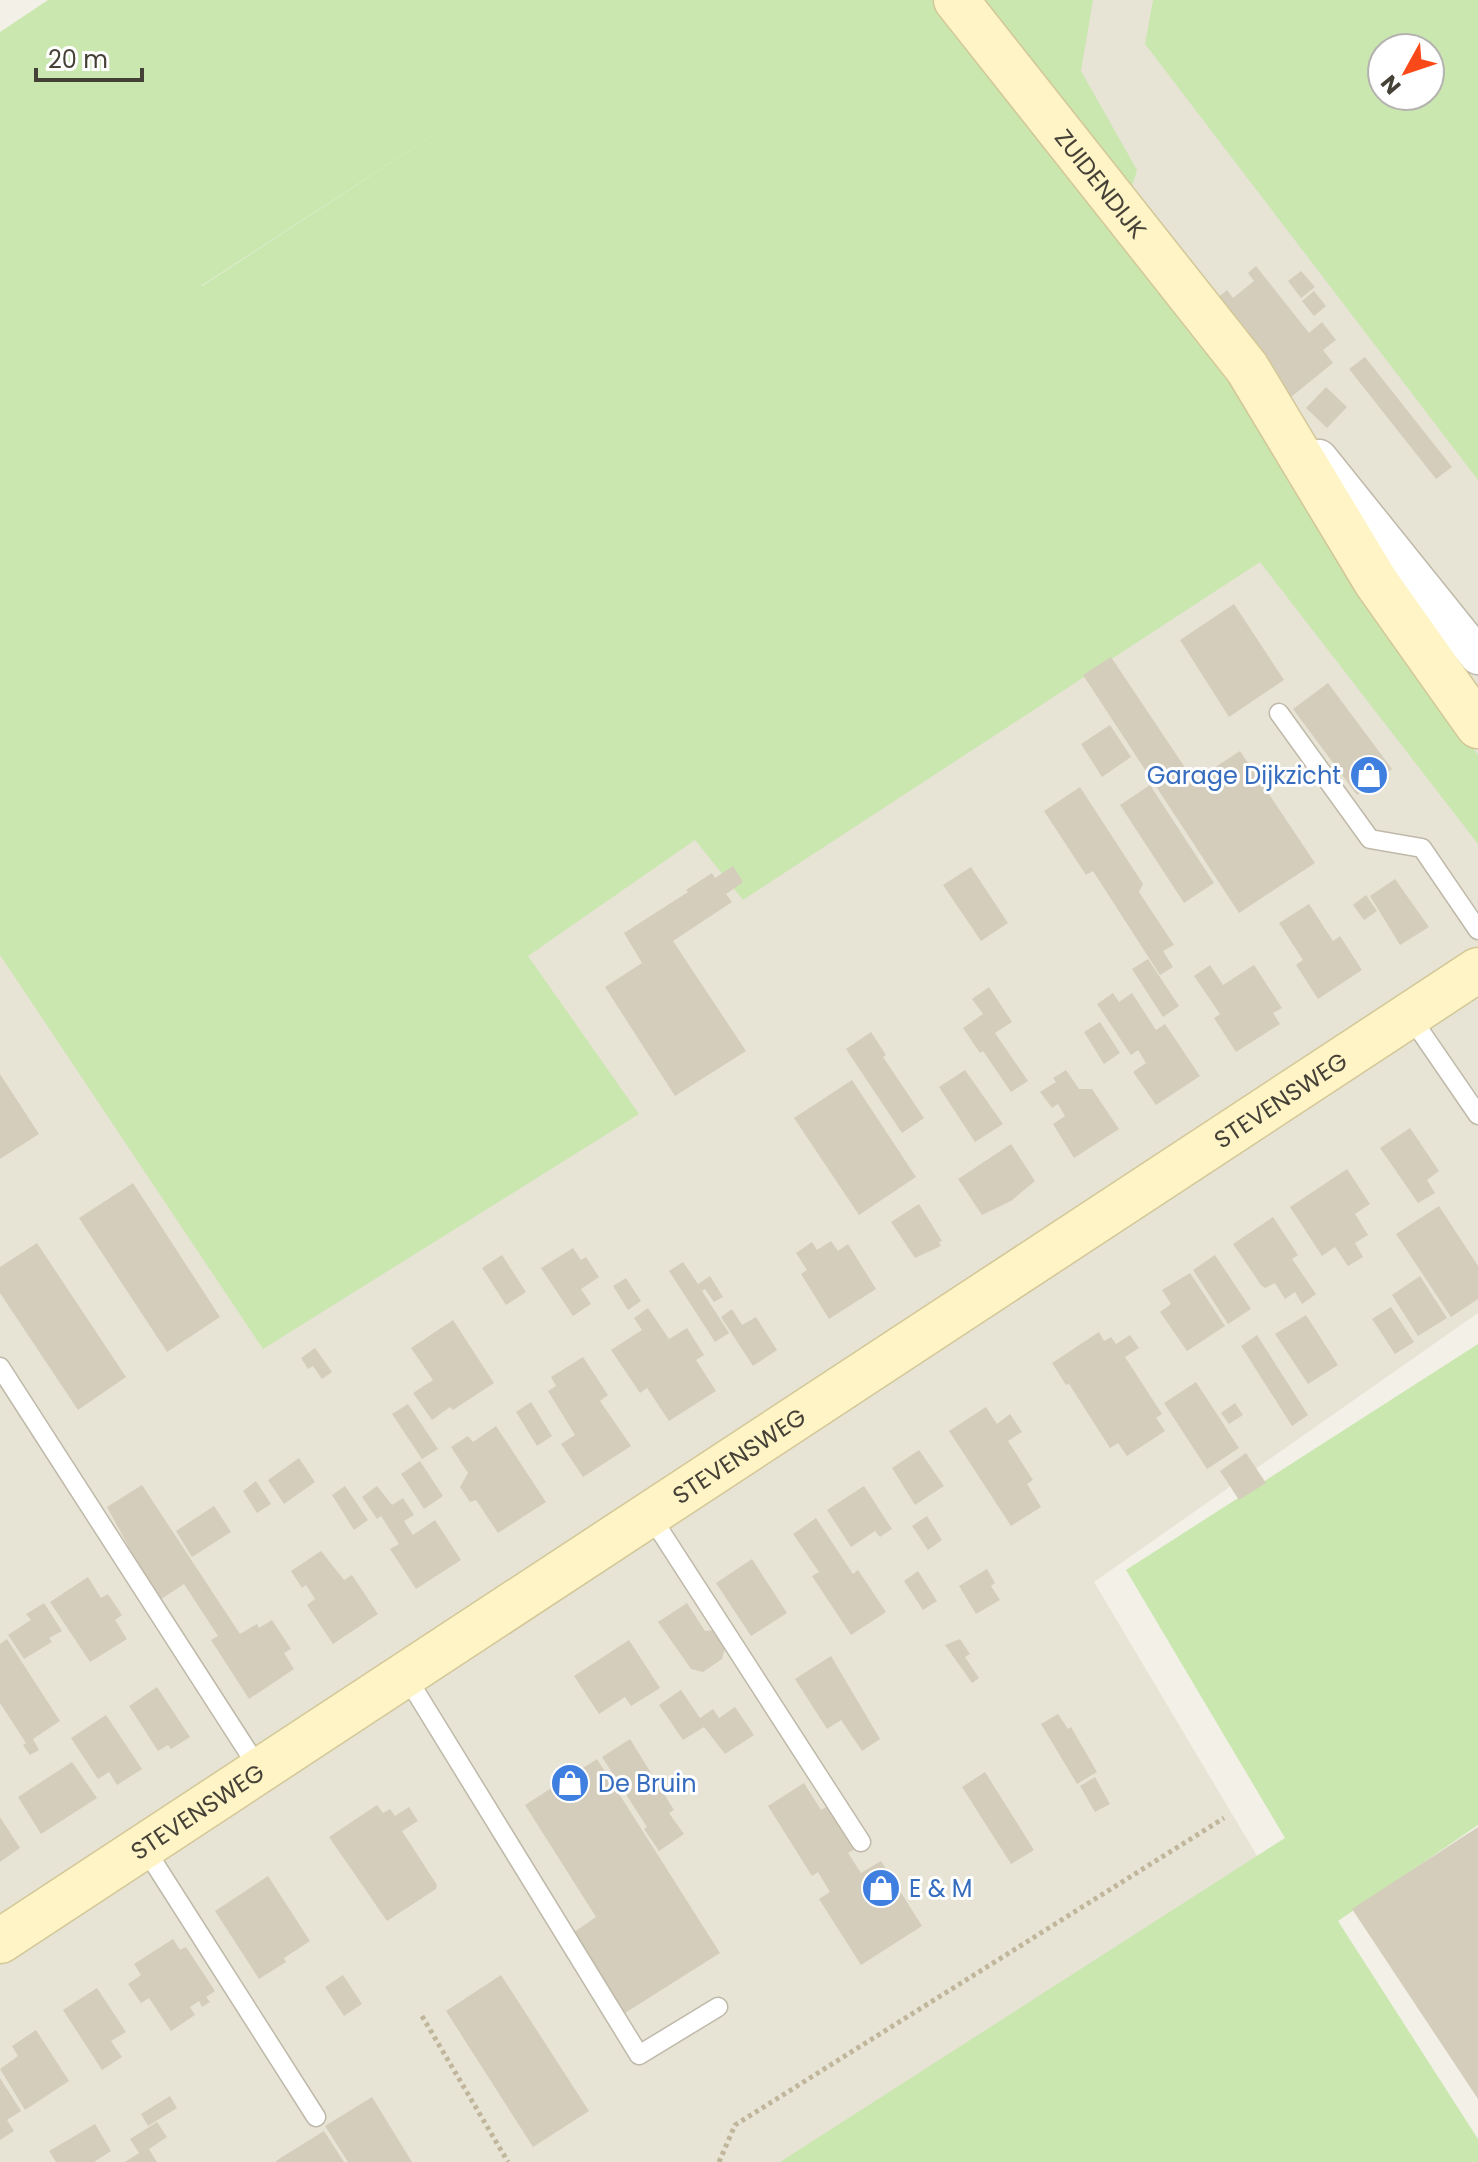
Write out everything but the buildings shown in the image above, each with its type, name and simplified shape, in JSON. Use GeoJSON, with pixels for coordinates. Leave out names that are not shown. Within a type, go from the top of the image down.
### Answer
{"type":"FeatureCollection","features":[{"type":"Feature","properties":{"kind":"street","name":"ZUIDENDIJK"},"geometry":{"type":"LineString","coordinates":[[956,0],[1478,656]]}},
{"type":"Feature","properties":{"kind":"street","name":"ZUIDENDIJK"},"geometry":{"type":"LineString","coordinates":[[1247,368],[1376,582],[1478,726]]}},
{"type":"Feature","properties":{"kind":"street","name":"STEVENSWEG"},"geometry":{"type":"LineString","coordinates":[[0,1941],[1478,970]]}},
{"type":"Feature","properties":{"kind":"lane"},"geometry":{"type":"LineString","coordinates":[[1279,713],[1370,839],[1422,848],[1478,930]]}},
{"type":"Feature","properties":{"kind":"lane"},"geometry":{"type":"LineString","coordinates":[[1410,1016],[1478,1115]]}},
{"type":"Feature","properties":{"kind":"lane"},"geometry":{"type":"LineString","coordinates":[[0,1367],[261,1772]]}},
{"type":"Feature","properties":{"kind":"lane"},"geometry":{"type":"LineString","coordinates":[[650,1515],[861,1842]]}},
{"type":"Feature","properties":{"kind":"lane"},"geometry":{"type":"LineString","coordinates":[[406,1676],[639,2055],[718,2007]]}},
{"type":"Feature","properties":{"kind":"lane"},"geometry":{"type":"LineString","coordinates":[[144,1847],[316,2117]]}},
{"type":"Feature","properties":{"kind":"path"},"geometry":{"type":"LineString","coordinates":[[719,2162],[735,2125],[1224,1818]]}},
{"type":"Feature","properties":{"kind":"path"},"geometry":{"type":"LineString","coordinates":[[422,2016],[508,2162]]}},
{"type":"Feature","properties":{"kind":"shaded area"},"geometry":{"type":"Polygon","coordinates":[[[703,0],[1238,0],[1478,271],[1478,1313],[1094,1582],[1260,1861],[793,2162],[0,2162],[0,775],[703,0]]]}},
{"type":"Feature","properties":{"kind":"green space"},"geometry":{"type":"Polygon","coordinates":[[[48,0],[934,0],[1214,355],[1293,490],[1478,755],[1478,844],[1260,562],[743,900],[695,840],[528,956],[639,1114],[263,1349],[0,955],[0,32],[48,0]],[[493,96],[201,286],[202,286],[493,96]]]}},
{"type":"Feature","properties":{"kind":"green space"},"geometry":{"type":"Polygon","coordinates":[[[979,0],[1093,0],[1081,71],[1137,170],[1130,193],[979,0]]]}},
{"type":"Feature","properties":{"kind":"green space"},"geometry":{"type":"Polygon","coordinates":[[[1153,0],[1478,0],[1478,480],[1145,44],[1153,0]]]}},
{"type":"Feature","properties":{"kind":"green space"},"geometry":{"type":"Polygon","coordinates":[[[1478,1344],[1478,1825],[1338,1921],[1478,2139],[1478,2162],[780,2162],[1285,1838],[1126,1570],[1478,1344]]]}},
{"type":"Feature","properties":{"kind":"place","name":"Garage Dijkzicht"},"geometry":{"type":"Point","coordinates":[1369,775]}},
{"type":"Feature","properties":{"kind":"place","name":"De Bruin"},"geometry":{"type":"Point","coordinates":[570,1783]}},
{"type":"Feature","properties":{"kind":"place","name":"E & M"},"geometry":{"type":"Point","coordinates":[881,1888]}}]}
